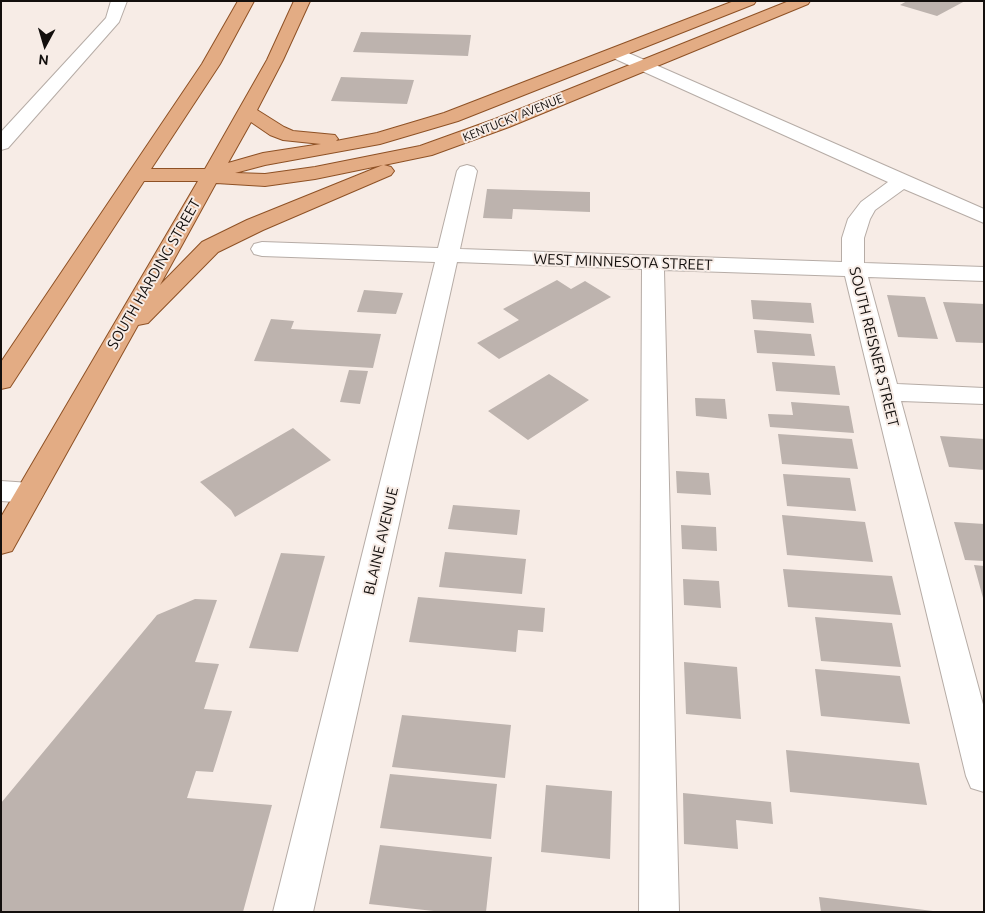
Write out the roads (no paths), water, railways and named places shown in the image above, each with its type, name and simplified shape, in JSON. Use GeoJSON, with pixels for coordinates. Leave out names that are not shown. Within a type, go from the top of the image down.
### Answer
{"type":"FeatureCollection","features":[{"type":"Feature","properties":{"kind":"main road"},"geometry":{"type":"LineString","coordinates":[[1,381],[211,64],[246,1]]}},
{"type":"Feature","properties":{"kind":"main road","name":"SOUTH HARDING STREET"},"geometry":{"type":"LineString","coordinates":[[1,543],[247,111],[275,60],[302,1]]}},
{"type":"Feature","properties":{"kind":"main road","name":"KENTUCKY AVENUE"},"geometry":{"type":"LineString","coordinates":[[210,175],[263,159],[380,138],[467,111],[749,1]]}},
{"type":"Feature","properties":{"kind":"main road","name":"KENTUCKY AVENUE"},"geometry":{"type":"LineString","coordinates":[[138,176],[210,175],[224,178],[265,180],[315,173],[425,151],[502,123],[803,1]]}},
{"type":"Feature","properties":{"kind":"main road"},"geometry":{"type":"LineString","coordinates":[[247,111],[277,131],[290,136],[320,139],[380,138]]}},
{"type":"Feature","properties":{"kind":"main road"},"geometry":{"type":"LineString","coordinates":[[113,346],[210,247],[240,231],[372,176],[425,151]]}},
{"type":"Feature","properties":{"kind":"street"},"geometry":{"type":"LineString","coordinates":[[1,144],[113,19],[119,1]]}},
{"type":"Feature","properties":{"kind":"street"},"geometry":{"type":"LineString","coordinates":[[617,53],[984,217]]}},
{"type":"Feature","properties":{"kind":"street","name":"BLAINE AVENUE"},"geometry":{"type":"LineString","coordinates":[[293,912],[468,171]]}},
{"type":"Feature","properties":{"kind":"street","name":"SOUTH REISNER STREET"},"geometry":{"type":"LineString","coordinates":[[902,181],[878,197],[859,219],[853,238],[854,269],[984,776]]}},
{"type":"Feature","properties":{"kind":"street","name":"WEST MINNESOTA STREET"},"geometry":{"type":"LineString","coordinates":[[262,249],[984,274]]}},
{"type":"Feature","properties":{"kind":"street"},"geometry":{"type":"LineString","coordinates":[[653,263],[659,912]]}},
{"type":"Feature","properties":{"kind":"street"},"geometry":{"type":"LineString","coordinates":[[885,392],[984,396]]}},
{"type":"Feature","properties":{"kind":"street"},"geometry":{"type":"LineString","coordinates":[[1,491],[30,493]]}}]}
